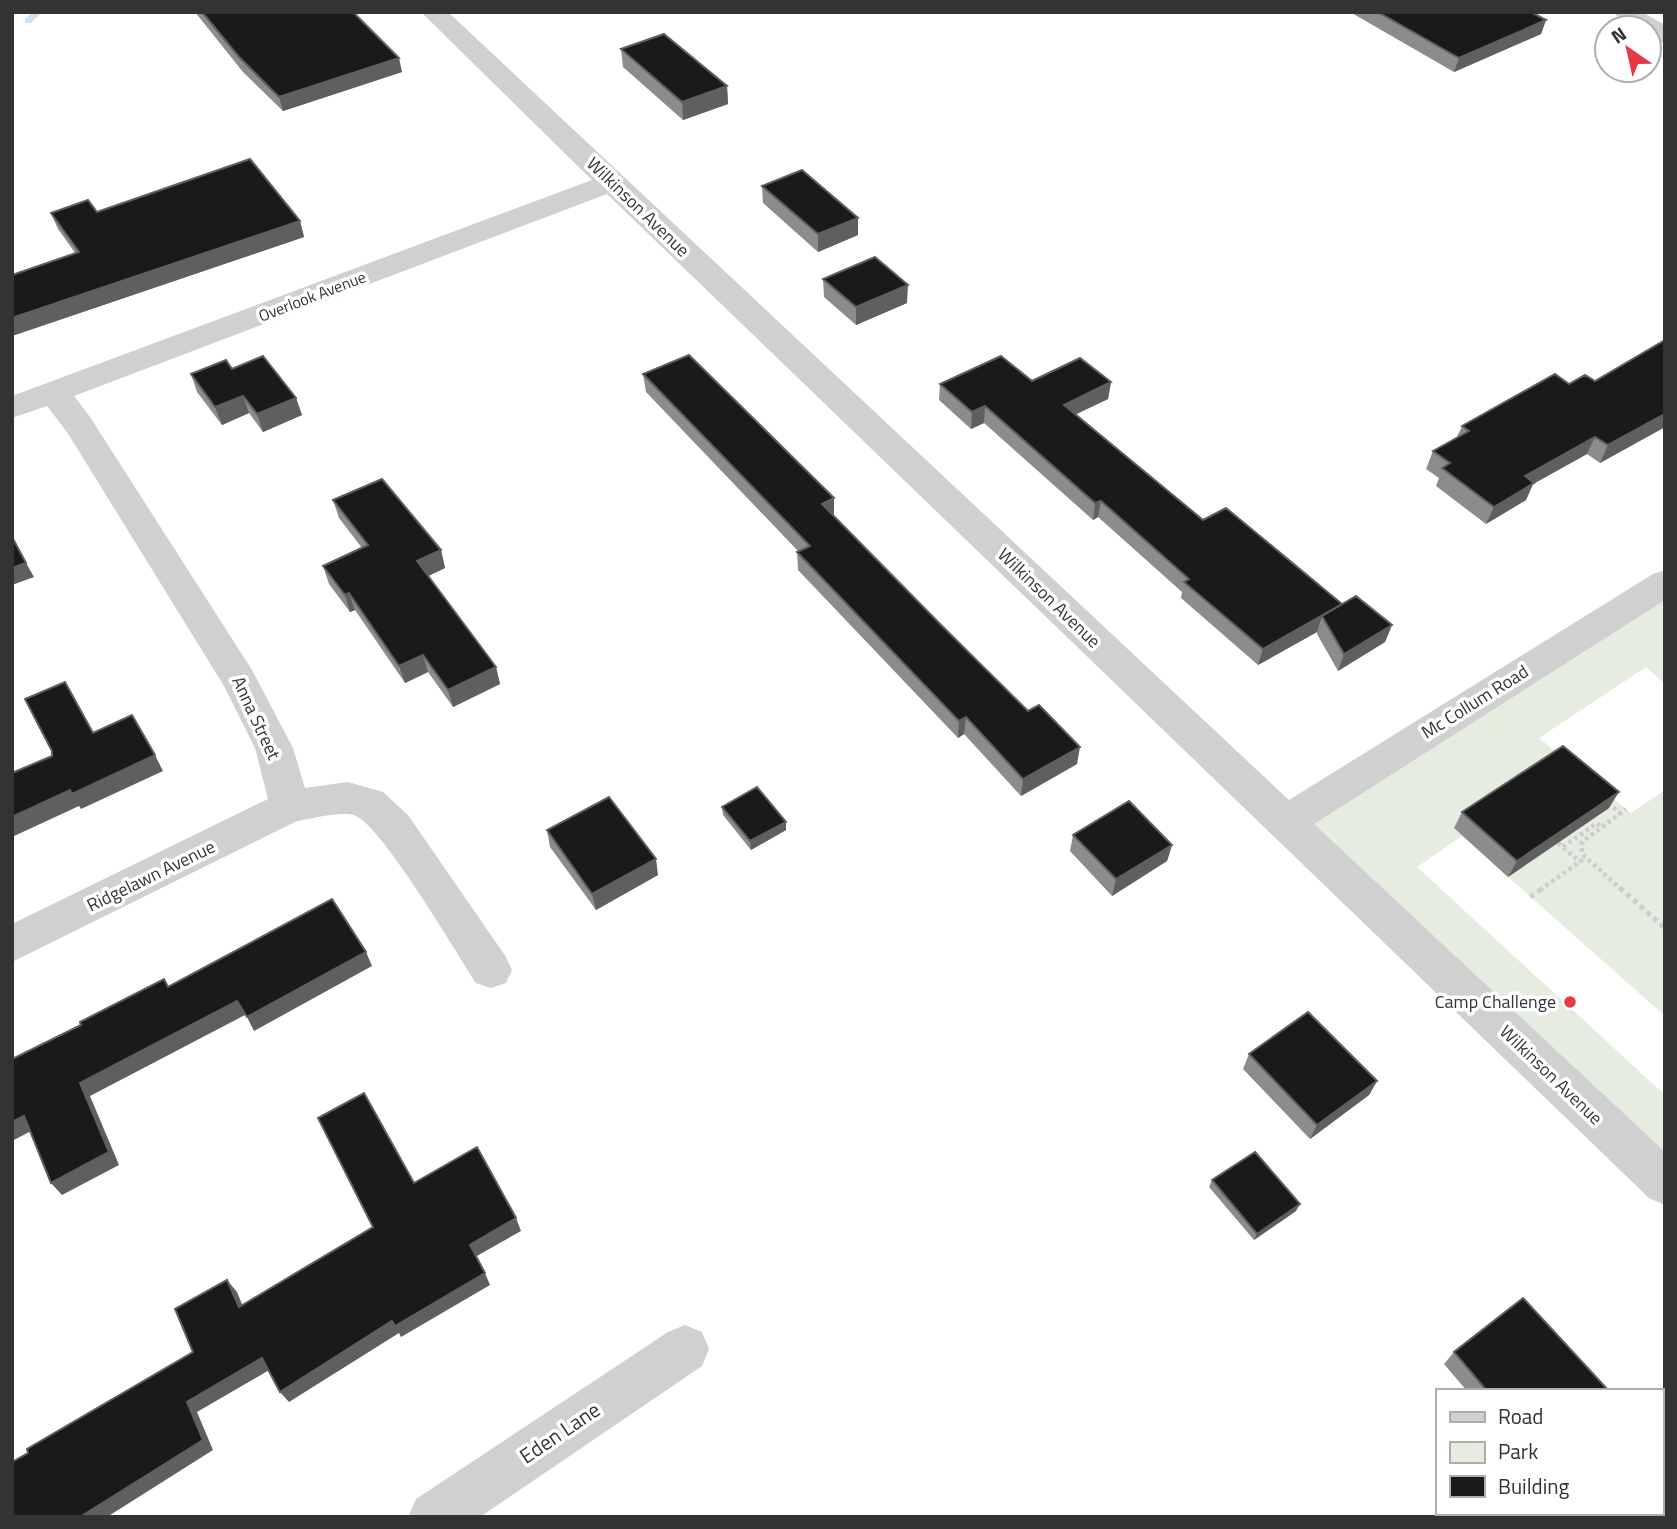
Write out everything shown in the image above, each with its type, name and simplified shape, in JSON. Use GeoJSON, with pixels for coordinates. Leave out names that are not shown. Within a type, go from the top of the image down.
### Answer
{"type":"FeatureCollection","features":[{"type":"Feature","properties":{"kind":"street","name":"Wilkinson Avenue"},"geometry":{"type":"LineString","coordinates":[[433,12],[1665,1183]]}},
{"type":"Feature","properties":{"kind":"street"},"geometry":{"type":"LineString","coordinates":[[1624,12],[1664,34]]}},
{"type":"Feature","properties":{"kind":"street","name":"Overlook Avenue"},"geometry":{"type":"LineString","coordinates":[[12,408],[612,182]]}},
{"type":"Feature","properties":{"kind":"street","name":"Anna Street"},"geometry":{"type":"LineString","coordinates":[[54,393],[79,425],[239,680],[274,748],[290,806]]}},
{"type":"Feature","properties":{"kind":"street","name":"Mc Collum Road"},"geometry":{"type":"LineString","coordinates":[[1285,822],[1665,583]]}},
{"type":"Feature","properties":{"kind":"street"},"geometry":{"type":"LineString","coordinates":[[290,806],[348,798],[369,803],[379,810],[394,826],[491,970]]}},
{"type":"Feature","properties":{"kind":"street","name":"Ridgelawn Avenue"},"geometry":{"type":"LineString","coordinates":[[12,944],[290,806]]}},
{"type":"Feature","properties":{"kind":"street","name":"Eden Lane"},"geometry":{"type":"LineString","coordinates":[[434,1517],[685,1349]]}},
{"type":"Feature","properties":{"kind":"path"},"geometry":{"type":"LineString","coordinates":[[1611,797],[1605,801],[1621,814]]}},
{"type":"Feature","properties":{"kind":"path"},"geometry":{"type":"LineString","coordinates":[[1583,860],[1582,842],[1626,809]]}},
{"type":"Feature","properties":{"kind":"path"},"geometry":{"type":"LineString","coordinates":[[1601,827],[1597,823],[1561,845],[1665,928]]}},
{"type":"Feature","properties":{"kind":"path"},"geometry":{"type":"LineString","coordinates":[[1530,897],[1583,860]]}},
{"type":"Feature","properties":{"kind":"green space","name":"Camp Challenge"},"geometry":{"type":"Polygon","coordinates":[[[1665,583],[1665,684],[1646,667],[1539,738],[1631,813],[1665,790],[1665,1016],[1462,836],[1417,867],[1665,1095],[1665,1183],[1285,822],[1665,583]]]}},
{"type":"Feature","properties":{"kind":"building"},"geometry":{"type":"Polygon","coordinates":[[[202,12],[353,12],[399,58],[279,97],[239,57],[202,12]]]}},
{"type":"Feature","properties":{"kind":"building"},"geometry":{"type":"Polygon","coordinates":[[[1378,12],[1531,12],[1546,20],[1459,58],[1378,12]]]}},
{"type":"Feature","properties":{"kind":"building"},"geometry":{"type":"Polygon","coordinates":[[[664,34],[727,86],[682,102],[621,49],[664,34]]]}},
{"type":"Feature","properties":{"kind":"building"},"geometry":{"type":"Polygon","coordinates":[[[250,159],[300,221],[12,318],[12,275],[79,252],[51,213],[88,200],[97,212],[250,159]]]}},
{"type":"Feature","properties":{"kind":"building"},"geometry":{"type":"Polygon","coordinates":[[[802,170],[858,218],[818,234],[762,186],[802,170]]]}},
{"type":"Feature","properties":{"kind":"building"},"geometry":{"type":"Polygon","coordinates":[[[875,257],[908,285],[856,307],[823,279],[875,257]]]}},
{"type":"Feature","properties":{"kind":"building"},"geometry":{"type":"Polygon","coordinates":[[[1665,340],[1665,414],[1608,445],[1595,437],[1525,476],[1534,483],[1494,507],[1442,468],[1450,463],[1433,451],[1469,431],[1462,426],[1555,374],[1569,384],[1585,375],[1595,381],[1665,340]]]}},
{"type":"Feature","properties":{"kind":"building"},"geometry":{"type":"Polygon","coordinates":[[[689,355],[834,498],[822,504],[941,625],[1028,711],[1039,705],[1080,747],[1023,779],[966,717],[959,721],[797,552],[810,546],[643,374],[689,355]]]}},
{"type":"Feature","properties":{"kind":"building"},"geometry":{"type":"Polygon","coordinates":[[[263,356],[296,398],[257,414],[243,396],[215,407],[191,374],[226,360],[232,369],[263,356]]]}},
{"type":"Feature","properties":{"kind":"building"},"geometry":{"type":"Polygon","coordinates":[[[1001,356],[1032,381],[1080,358],[1111,382],[1064,405],[1203,520],[1226,508],[1342,604],[1263,649],[1184,582],[1189,579],[1101,501],[1095,503],[985,406],[972,412],[940,384],[1001,356]]]}},
{"type":"Feature","properties":{"kind":"building"},"geometry":{"type":"Polygon","coordinates":[[[382,479],[441,550],[417,561],[496,667],[448,690],[423,655],[399,666],[349,593],[345,595],[323,566],[368,545],[333,500],[382,479]]]}},
{"type":"Feature","properties":{"kind":"building"},"geometry":{"type":"Polygon","coordinates":[[[12,537],[26,563],[12,568],[12,537]]]}},
{"type":"Feature","properties":{"kind":"building"},"geometry":{"type":"Polygon","coordinates":[[[1356,596],[1392,625],[1344,654],[1322,616],[1356,596]]]}},
{"type":"Feature","properties":{"kind":"building"},"geometry":{"type":"Polygon","coordinates":[[[65,682],[93,733],[132,715],[155,755],[72,794],[70,790],[12,817],[12,773],[52,756],[52,751],[25,699],[65,682]]]}},
{"type":"Feature","properties":{"kind":"building"},"geometry":{"type":"Polygon","coordinates":[[[1563,746],[1619,792],[1517,861],[1462,812],[1563,746]]]}},
{"type":"Feature","properties":{"kind":"building"},"geometry":{"type":"Polygon","coordinates":[[[757,787],[786,822],[750,841],[722,807],[757,787]]]}},
{"type":"Feature","properties":{"kind":"building"},"geometry":{"type":"Polygon","coordinates":[[[609,797],[656,859],[592,894],[547,830],[609,797]]]}},
{"type":"Feature","properties":{"kind":"building"},"geometry":{"type":"Polygon","coordinates":[[[1129,801],[1172,845],[1116,879],[1073,835],[1129,801]]]}},
{"type":"Feature","properties":{"kind":"building"},"geometry":{"type":"Polygon","coordinates":[[[332,899],[366,952],[247,1017],[237,1001],[80,1083],[109,1152],[51,1183],[24,1116],[12,1122],[12,1059],[164,979],[168,987],[332,899]]]}},
{"type":"Feature","properties":{"kind":"building"},"geometry":{"type":"Polygon","coordinates":[[[1308,1012],[1377,1081],[1317,1125],[1249,1054],[1308,1012]]]}},
{"type":"Feature","properties":{"kind":"building"},"geometry":{"type":"Polygon","coordinates":[[[364,1093],[414,1183],[477,1147],[516,1218],[470,1245],[485,1273],[395,1326],[392,1321],[280,1392],[262,1358],[187,1402],[203,1440],[80,1517],[12,1517],[12,1462],[28,1453],[27,1449],[193,1352],[175,1309],[227,1280],[239,1307],[373,1227],[318,1118],[364,1093]]]}},
{"type":"Feature","properties":{"kind":"building"},"geometry":{"type":"Polygon","coordinates":[[[1255,1152],[1300,1204],[1257,1234],[1212,1180],[1255,1152]]]}},
{"type":"Feature","properties":{"kind":"building"},"geometry":{"type":"Polygon","coordinates":[[[1523,1298],[1607,1389],[1485,1389],[1454,1352],[1523,1298]]]}},
{"type":"Feature","properties":{"kind":"waterway"},"geometry":{"type":"LineString","coordinates":[[28,21],[38,12]]}},
{"type":"Feature","properties":{"kind":"place","name":"Camp Challenge"},"geometry":{"type":"Point","coordinates":[1570,1002]}}]}
